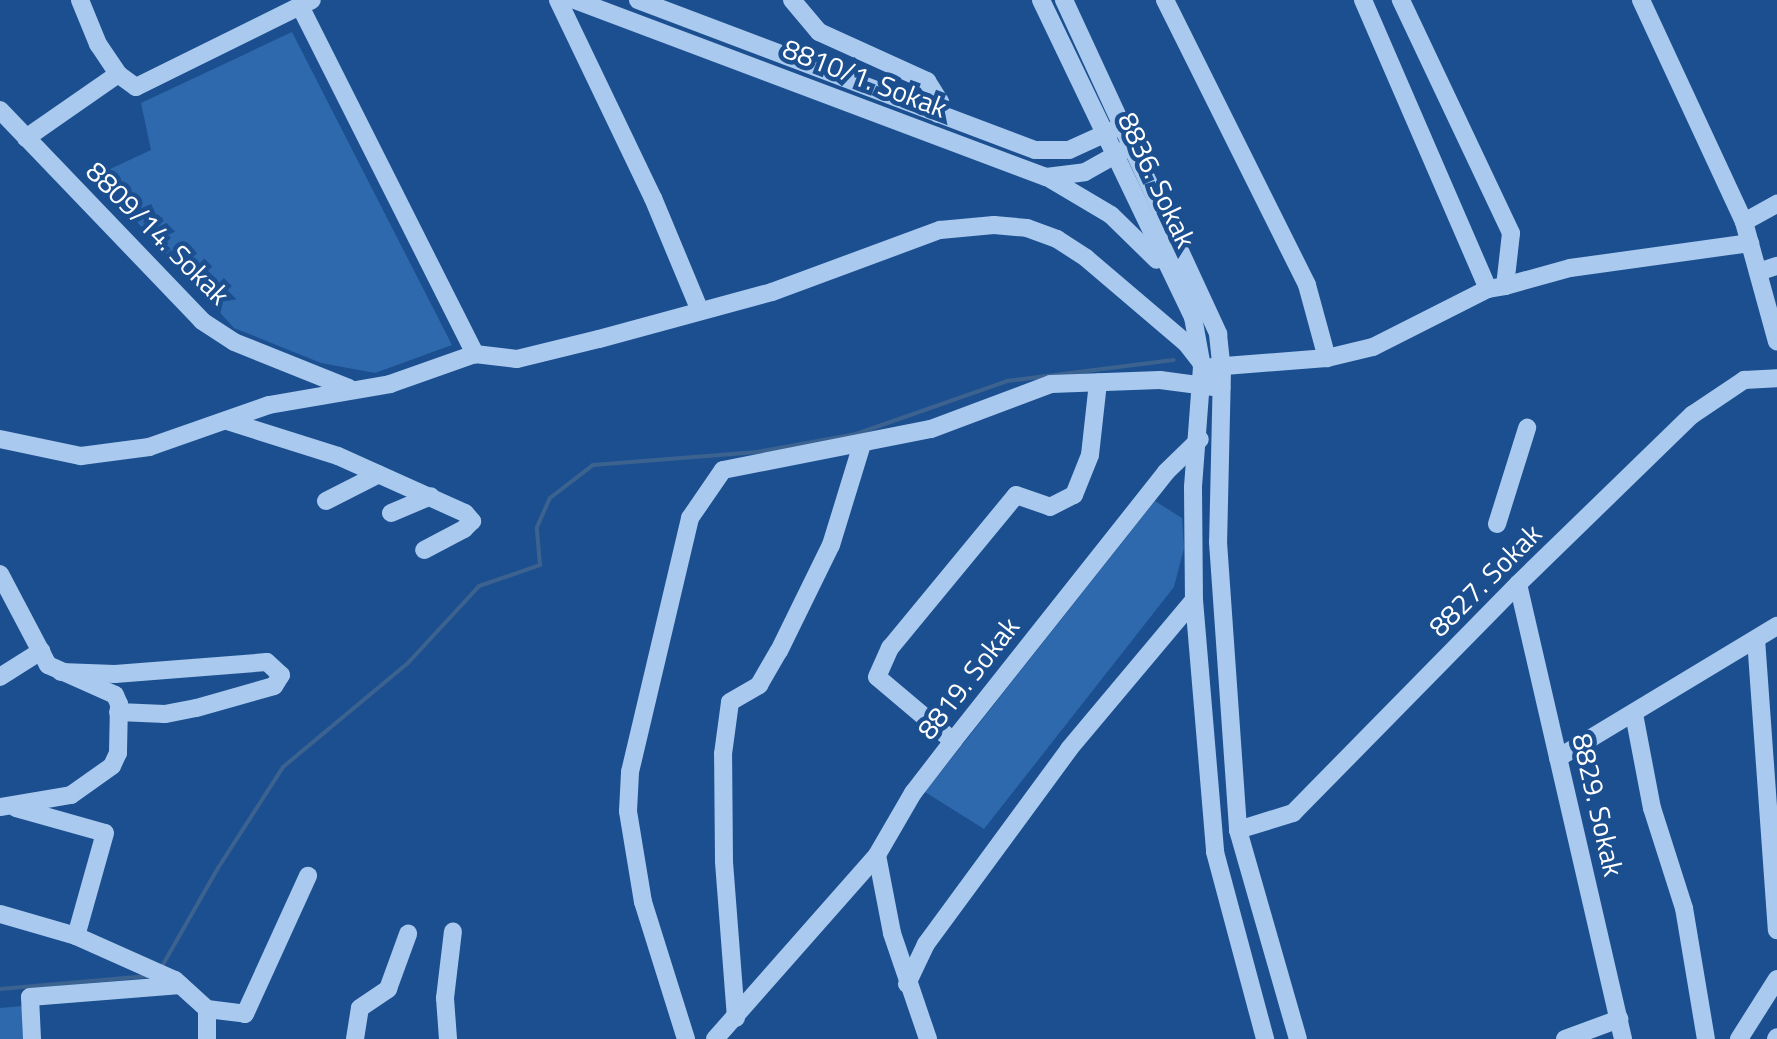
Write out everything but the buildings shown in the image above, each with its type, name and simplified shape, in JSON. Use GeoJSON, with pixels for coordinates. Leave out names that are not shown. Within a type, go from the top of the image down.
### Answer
{"type":"FeatureCollection","features":[{"type":"Feature","properties":{"kind":"street"},"geometry":{"type":"LineString","coordinates":[[80,0],[98,44],[118,74],[136,87],[306,3],[476,354]]}},
{"type":"Feature","properties":{"kind":"street"},"geometry":{"type":"LineString","coordinates":[[558,0],[653,198],[700,311]]}},
{"type":"Feature","properties":{"kind":"street","name":"8810/1. Sokak"},"geometry":{"type":"LineString","coordinates":[[575,0],[1046,177],[1110,216],[1170,275]]}},
{"type":"Feature","properties":{"kind":"street","name":"8810/1. Sokak"},"geometry":{"type":"LineString","coordinates":[[638,0],[1045,151],[1069,150],[1114,130]]}},
{"type":"Feature","properties":{"kind":"street"},"geometry":{"type":"LineString","coordinates":[[792,0],[819,32],[927,81],[940,102],[938,114]]}},
{"type":"Feature","properties":{"kind":"street","name":"8836. Sokak"},"geometry":{"type":"LineString","coordinates":[[1041,0],[1124,150],[1170,275],[1194,317],[1202,367],[1198,443]]}},
{"type":"Feature","properties":{"kind":"street"},"geometry":{"type":"LineString","coordinates":[[1064,0],[1114,130]]}},
{"type":"Feature","properties":{"kind":"street"},"geometry":{"type":"LineString","coordinates":[[1164,0],[1307,285],[1327,358]]}},
{"type":"Feature","properties":{"kind":"street"},"geometry":{"type":"LineString","coordinates":[[1363,0],[1496,287]]}},
{"type":"Feature","properties":{"kind":"street"},"geometry":{"type":"LineString","coordinates":[[1401,0],[1511,233],[1496,287]]}},
{"type":"Feature","properties":{"kind":"street"},"geometry":{"type":"LineString","coordinates":[[1641,0],[1744,222],[1777,342]]}},
{"type":"Feature","properties":{"kind":"street"},"geometry":{"type":"LineString","coordinates":[[26,138],[118,74]]}},
{"type":"Feature","properties":{"kind":"street","name":"8809/14. Sokak"},"geometry":{"type":"LineString","coordinates":[[0,110],[202,321],[234,342],[352,389]]}},
{"type":"Feature","properties":{"kind":"street"},"geometry":{"type":"LineString","coordinates":[[1046,177],[1085,172],[1124,150],[1218,334],[1222,366],[1218,542],[1238,830],[1298,1039]]}},
{"type":"Feature","properties":{"kind":"street"},"geometry":{"type":"LineString","coordinates":[[1744,222],[1777,204]]}},
{"type":"Feature","properties":{"kind":"street"},"geometry":{"type":"LineString","coordinates":[[0,438],[81,456],[179,440],[269,406],[390,384],[476,354],[517,359],[772,292],[940,230],[994,225],[1026,228],[1057,238],[1086,258],[1186,342],[1222,388]]}},
{"type":"Feature","properties":{"kind":"street"},"geometry":{"type":"LineString","coordinates":[[1202,367],[1327,358],[1372,346],[1496,287],[1570,268],[1750,243]]}},
{"type":"Feature","properties":{"kind":"street"},"geometry":{"type":"LineString","coordinates":[[1758,272],[1777,266]]}},
{"type":"Feature","properties":{"kind":"street","name":"8827. Sokak"},"geometry":{"type":"LineString","coordinates":[[1238,830],[1293,813],[1518,584],[1692,415],[1744,380],[1777,378]]}},
{"type":"Feature","properties":{"kind":"street"},"geometry":{"type":"LineString","coordinates":[[686,1039],[642,902],[628,810],[630,772],[690,518],[722,470],[932,429],[1051,384],[1160,380],[1202,389],[1222,388]]}},
{"type":"Feature","properties":{"kind":"street"},"geometry":{"type":"LineString","coordinates":[[953,740],[877,677],[890,648],[1016,495],[1050,506],[1074,494],[1090,455],[1098,382]]}},
{"type":"Feature","properties":{"kind":"street","name":"8819. Sokak"},"geometry":{"type":"LineString","coordinates":[[715,1039],[877,855],[912,794],[953,740],[1166,472],[1198,443],[1222,388]]}},
{"type":"Feature","properties":{"kind":"street"},"geometry":{"type":"LineString","coordinates":[[226,420],[380,474],[465,512],[472,522],[424,550]]}},
{"type":"Feature","properties":{"kind":"street"},"geometry":{"type":"LineString","coordinates":[[1497,524],[1527,428]]}},
{"type":"Feature","properties":{"kind":"street"},"geometry":{"type":"LineString","coordinates":[[1198,443],[1192,488],[1194,600],[1215,852],[1265,1039]]}},
{"type":"Feature","properties":{"kind":"street"},"geometry":{"type":"LineString","coordinates":[[736,1018],[724,860],[723,754],[730,702],[759,685],[814,584],[841,519],[862,444]]}},
{"type":"Feature","properties":{"kind":"street"},"geometry":{"type":"LineString","coordinates":[[326,501],[380,474]]}},
{"type":"Feature","properties":{"kind":"street"},"geometry":{"type":"LineString","coordinates":[[391,513],[431,496]]}},
{"type":"Feature","properties":{"kind":"street"},"geometry":{"type":"LineString","coordinates":[[0,574],[48,665],[115,695],[118,712],[118,754],[112,766],[72,795],[50,802],[4,806]]}},
{"type":"Feature","properties":{"kind":"street","name":"8829. Sokak"},"geometry":{"type":"LineString","coordinates":[[1518,584],[1624,1039]]}},
{"type":"Feature","properties":{"kind":"street"},"geometry":{"type":"LineString","coordinates":[[907,984],[926,944],[1069,749],[1194,600]]}},
{"type":"Feature","properties":{"kind":"street"},"geometry":{"type":"LineString","coordinates":[[1558,758],[1777,626]]}},
{"type":"Feature","properties":{"kind":"street"},"geometry":{"type":"LineString","coordinates":[[1756,639],[1777,930]]}},
{"type":"Feature","properties":{"kind":"street"},"geometry":{"type":"LineString","coordinates":[[0,677],[40,651]]}},
{"type":"Feature","properties":{"kind":"street"},"geometry":{"type":"LineString","coordinates":[[61,672],[115,674],[267,662],[282,675],[274,686],[196,708],[165,714],[118,712]]}},
{"type":"Feature","properties":{"kind":"street"},"geometry":{"type":"LineString","coordinates":[[1634,714],[1652,808],[1684,908],[1706,1039]]}},
{"type":"Feature","properties":{"kind":"street"},"geometry":{"type":"LineString","coordinates":[[4,806],[106,833],[76,936]]}},
{"type":"Feature","properties":{"kind":"street"},"geometry":{"type":"LineString","coordinates":[[877,855],[892,933],[928,1039]]}},
{"type":"Feature","properties":{"kind":"street"},"geometry":{"type":"LineString","coordinates":[[0,914],[76,936],[178,982],[207,1009],[245,1014],[308,876]]}},
{"type":"Feature","properties":{"kind":"street"},"geometry":{"type":"LineString","coordinates":[[448,1039],[445,998],[453,931]]}},
{"type":"Feature","properties":{"kind":"street"},"geometry":{"type":"LineString","coordinates":[[356,1039],[360,1008],[388,989],[408,934]]}},
{"type":"Feature","properties":{"kind":"street"},"geometry":{"type":"LineString","coordinates":[[1739,1039],[1777,978]]}},
{"type":"Feature","properties":{"kind":"street"},"geometry":{"type":"LineString","coordinates":[[32,1039],[30,997],[178,982]]}},
{"type":"Feature","properties":{"kind":"street"},"geometry":{"type":"LineString","coordinates":[[207,1009],[207,1039]]}},
{"type":"Feature","properties":{"kind":"street"},"geometry":{"type":"LineString","coordinates":[[1566,1039],[1618,1019]]}},
{"type":"Feature","properties":{"kind":"shaded area"},"geometry":{"type":"Polygon","coordinates":[[[292,32],[452,345],[375,373],[321,363],[234,328],[95,176],[151,150],[141,103],[292,32]]]}},
{"type":"Feature","properties":{"kind":"shaded area"},"geometry":{"type":"Polygon","coordinates":[[[1155,501],[1182,518],[1184,548],[1174,587],[984,829],[925,792],[1155,501]]]}},
{"type":"Feature","properties":{"kind":"shaded area"},"geometry":{"type":"Polygon","coordinates":[[[22,1006],[23,1039],[0,1039],[0,1008],[22,1006]]]}},
{"type":"Feature","properties":{"kind":"waterway"},"geometry":{"type":"LineString","coordinates":[[161,968],[218,868],[283,767],[408,663],[479,586],[540,565],[537,527],[550,498],[593,465],[757,452],[856,434],[1007,381],[1174,360]]}},
{"type":"Feature","properties":{"kind":"waterway"},"geometry":{"type":"LineString","coordinates":[[0,989],[150,976]]}}]}
